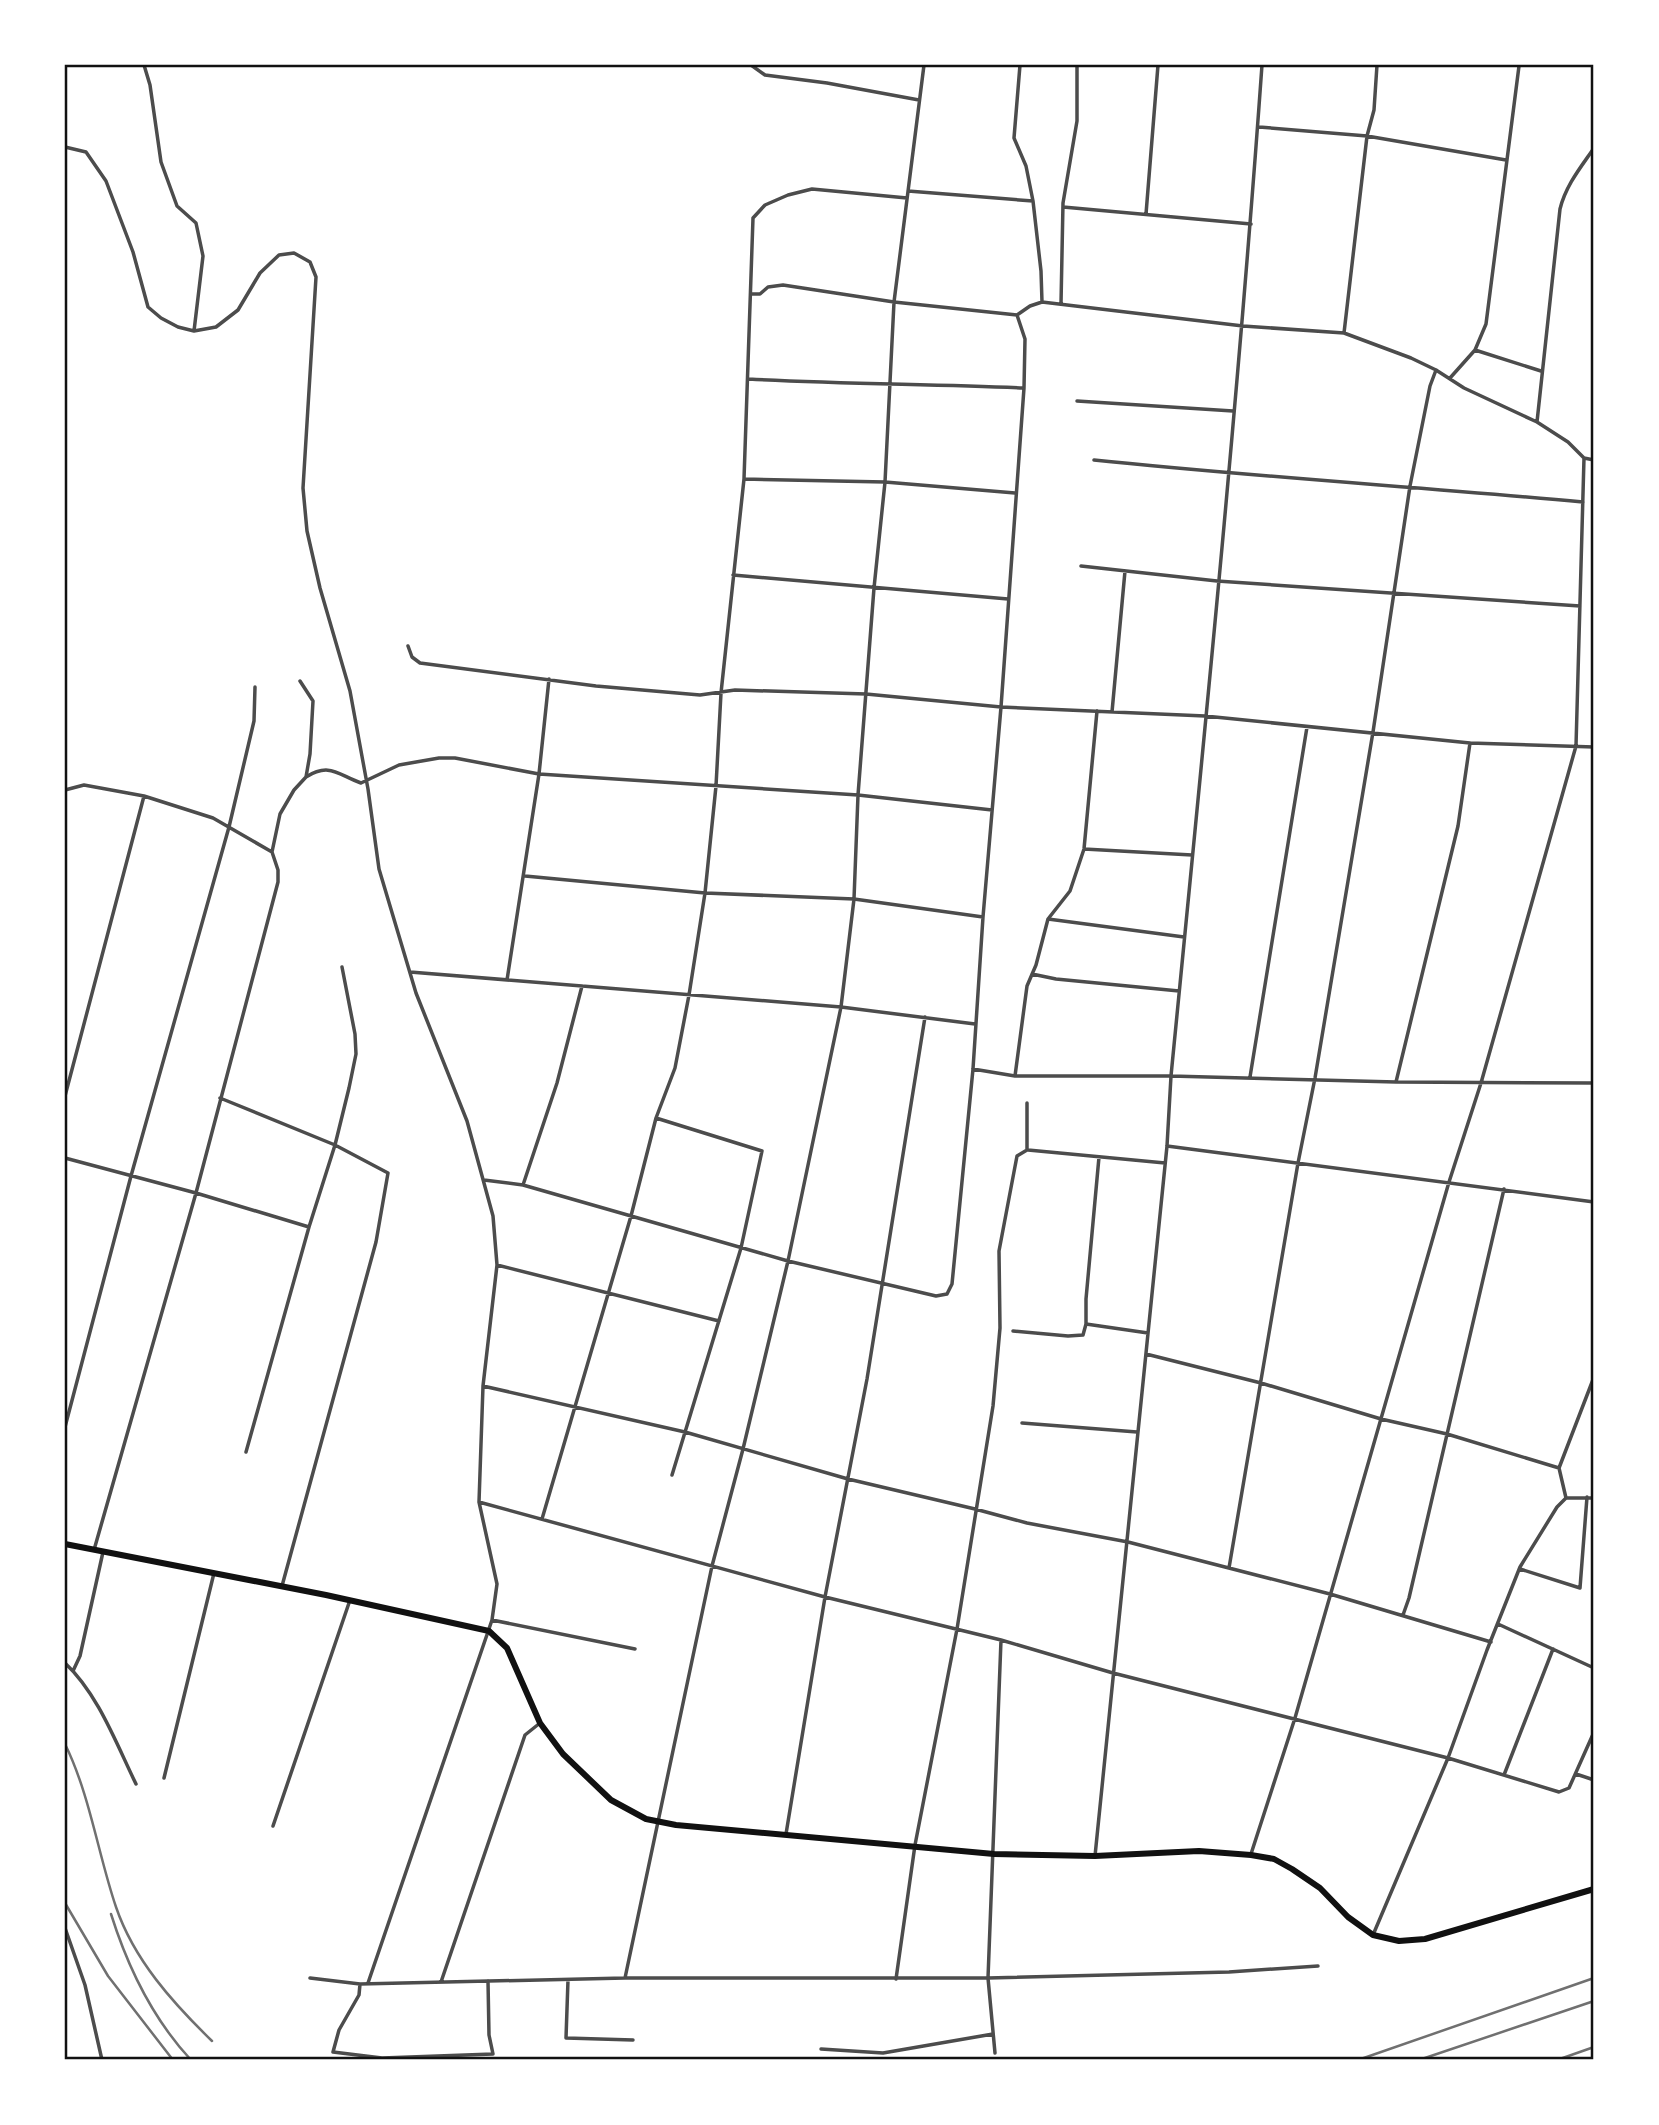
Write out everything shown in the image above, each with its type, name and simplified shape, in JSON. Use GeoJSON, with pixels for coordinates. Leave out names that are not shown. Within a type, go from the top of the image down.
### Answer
{"type":"FeatureCollection","features":[{"type":"Feature","properties":{"kind":"main road"},"geometry":{"type":"LineString","coordinates":[[65,1544],[282,1586],[489,1631],[508,1648],[540,1723],[563,1754],[611,1800],[646,1819],[676,1825],[994,1854],[1095,1856],[1199,1851],[1251,1855],[1274,1859],[1292,1869],[1320,1888],[1348,1917],[1373,1935],[1399,1941],[1425,1939],[1594,1889]]}},
{"type":"Feature","properties":{"kind":"street"},"geometry":{"type":"LineString","coordinates":[[144,65],[150,85],[161,162],[177,206],[197,223],[204,256],[194,331]]}},
{"type":"Feature","properties":{"kind":"street"},"geometry":{"type":"LineString","coordinates":[[751,65],[765,75],[919,100]]}},
{"type":"Feature","properties":{"kind":"street"},"geometry":{"type":"LineString","coordinates":[[625,1978],[712,1566],[788,1261],[841,1007],[854,899],[858,795],[885,482],[894,302],[924,65]]}},
{"type":"Feature","properties":{"kind":"street"},"geometry":{"type":"LineString","coordinates":[[1020,65],[1014,138],[1026,166],[1033,201],[1042,302]]}},
{"type":"Feature","properties":{"kind":"street"},"geometry":{"type":"LineString","coordinates":[[1061,304],[1063,207],[1077,121],[1077,65]]}},
{"type":"Feature","properties":{"kind":"street"},"geometry":{"type":"LineString","coordinates":[[1146,214],[1158,65]]}},
{"type":"Feature","properties":{"kind":"street"},"geometry":{"type":"LineString","coordinates":[[1095,1856],[1167,1146],[1171,1076],[1243,326],[1262,65]]}},
{"type":"Feature","properties":{"kind":"street"},"geometry":{"type":"LineString","coordinates":[[1344,334],[1367,136],[1374,110],[1377,65]]}},
{"type":"Feature","properties":{"kind":"street"},"geometry":{"type":"LineString","coordinates":[[1450,378],[1475,350],[1486,324],[1519,65]]}},
{"type":"Feature","properties":{"kind":"street"},"geometry":{"type":"LineString","coordinates":[[1259,127],[1367,136],[1506,160]]}},
{"type":"Feature","properties":{"kind":"street"},"geometry":{"type":"LineString","coordinates":[[65,147],[86,152],[106,181],[133,253],[148,307],[178,327],[194,331],[216,327],[238,310],[260,273],[279,255],[294,253],[310,262],[316,277],[303,488],[307,531],[320,588],[350,691],[367,781],[379,869],[410,972],[467,1121],[494,1216],[497,1265],[483,1386],[480,1502],[497,1584],[492,1620],[368,1983]]}},
{"type":"Feature","properties":{"kind":"street"},"geometry":{"type":"LineString","coordinates":[[1536,422],[1562,201],[1570,182],[1594,148]]}},
{"type":"Feature","properties":{"kind":"street"},"geometry":{"type":"LineString","coordinates":[[542,1520],[631,1216],[656,1118],[675,1068],[689,995],[705,893],[716,786],[721,693],[744,479],[753,218],[765,205],[812,189],[907,198]]}},
{"type":"Feature","properties":{"kind":"street"},"geometry":{"type":"LineString","coordinates":[[908,191],[1033,201]]}},
{"type":"Feature","properties":{"kind":"street"},"geometry":{"type":"LineString","coordinates":[[1063,207],[1251,224]]}},
{"type":"Feature","properties":{"kind":"street"},"geometry":{"type":"LineString","coordinates":[[752,294],[760,294],[768,286],[783,285],[894,302],[1017,315],[1042,302],[1243,326],[1344,334],[1436,370],[1464,388],[1536,422],[1568,442],[1584,458],[1594,460]]}},
{"type":"Feature","properties":{"kind":"street"},"geometry":{"type":"LineString","coordinates":[[484,1180],[523,1185],[788,1261],[936,1297],[947,1294],[952,1284],[973,1069],[1024,387],[1025,339],[1017,315]]}},
{"type":"Feature","properties":{"kind":"street"},"geometry":{"type":"LineString","coordinates":[[1475,350],[1541,371]]}},
{"type":"Feature","properties":{"kind":"street"},"geometry":{"type":"LineString","coordinates":[[1229,1568],[1298,1163],[1315,1079],[1373,732],[1410,486],[1430,386],[1436,370]]}},
{"type":"Feature","properties":{"kind":"street"},"geometry":{"type":"LineString","coordinates":[[749,379],[849,385],[890,383],[1024,387]]}},
{"type":"Feature","properties":{"kind":"street"},"geometry":{"type":"LineString","coordinates":[[1077,401],[1233,411]]}},
{"type":"Feature","properties":{"kind":"street"},"geometry":{"type":"LineString","coordinates":[[1251,1855],[1295,1718],[1449,1182],[1481,1083],[1576,746],[1584,458]]}},
{"type":"Feature","properties":{"kind":"street"},"geometry":{"type":"LineString","coordinates":[[1094,460],[1583,502]]}},
{"type":"Feature","properties":{"kind":"street"},"geometry":{"type":"LineString","coordinates":[[744,479],[885,482],[1015,493]]}},
{"type":"Feature","properties":{"kind":"street"},"geometry":{"type":"LineString","coordinates":[[1081,566],[1217,581],[1580,606]]}},
{"type":"Feature","properties":{"kind":"street"},"geometry":{"type":"LineString","coordinates":[[1112,712],[1125,572]]}},
{"type":"Feature","properties":{"kind":"street"},"geometry":{"type":"LineString","coordinates":[[733,575],[1008,599]]}},
{"type":"Feature","properties":{"kind":"street"},"geometry":{"type":"LineString","coordinates":[[408,646],[412,657],[420,663],[596,686],[700,695],[735,691],[866,694],[1001,706],[1205,716],[1470,743],[1594,747]]}},
{"type":"Feature","properties":{"kind":"street"},"geometry":{"type":"LineString","coordinates":[[507,980],[525,876],[549,679]]}},
{"type":"Feature","properties":{"kind":"street"},"geometry":{"type":"LineString","coordinates":[[300,681],[313,701],[306,777]]}},
{"type":"Feature","properties":{"kind":"street"},"geometry":{"type":"LineString","coordinates":[[65,1427],[131,1176],[229,827],[254,721],[255,687]]}},
{"type":"Feature","properties":{"kind":"street"},"geometry":{"type":"LineString","coordinates":[[1015,1076],[1027,986],[1048,919],[1070,891],[1084,849],[1097,711]]}},
{"type":"Feature","properties":{"kind":"street"},"geometry":{"type":"LineString","coordinates":[[1250,1077],[1307,727]]}},
{"type":"Feature","properties":{"kind":"street"},"geometry":{"type":"LineString","coordinates":[[1396,1082],[1458,826],[1470,743]]}},
{"type":"Feature","properties":{"kind":"street"},"geometry":{"type":"LineString","coordinates":[[94,1550],[196,1193],[278,882],[278,870],[272,852],[280,814],[294,790],[306,777],[324,769],[341,773],[361,783],[399,765],[455,758],[539,774],[858,795],[992,810]]}},
{"type":"Feature","properties":{"kind":"street"},"geometry":{"type":"LineString","coordinates":[[65,790],[84,785],[144,796],[213,818],[272,852]]}},
{"type":"Feature","properties":{"kind":"street"},"geometry":{"type":"LineString","coordinates":[[65,1096],[144,796]]}},
{"type":"Feature","properties":{"kind":"street"},"geometry":{"type":"LineString","coordinates":[[1084,849],[1192,855]]}},
{"type":"Feature","properties":{"kind":"street"},"geometry":{"type":"LineString","coordinates":[[525,876],[705,893],[854,899],[983,917]]}},
{"type":"Feature","properties":{"kind":"street"},"geometry":{"type":"LineString","coordinates":[[1048,919],[1184,937]]}},
{"type":"Feature","properties":{"kind":"street"},"geometry":{"type":"LineString","coordinates":[[246,1452],[309,1227],[335,1145],[356,1054],[355,1034],[342,967]]}},
{"type":"Feature","properties":{"kind":"street"},"geometry":{"type":"LineString","coordinates":[[410,972],[841,1007],[975,1024]]}},
{"type":"Feature","properties":{"kind":"street"},"geometry":{"type":"LineString","coordinates":[[1032,974],[1056,979],[1179,991]]}},
{"type":"Feature","properties":{"kind":"street"},"geometry":{"type":"LineString","coordinates":[[523,1185],[556,1083],[582,986]]}},
{"type":"Feature","properties":{"kind":"street"},"geometry":{"type":"LineString","coordinates":[[786,1834],[824,1597],[883,1284],[925,1017]]}},
{"type":"Feature","properties":{"kind":"street"},"geometry":{"type":"LineString","coordinates":[[973,1069],[1015,1076],[1594,1083]]}},
{"type":"Feature","properties":{"kind":"street"},"geometry":{"type":"LineString","coordinates":[[220,1098],[335,1145],[388,1173],[373,1254],[282,1586]]}},
{"type":"Feature","properties":{"kind":"street"},"geometry":{"type":"LineString","coordinates":[[1027,1103],[1027,1150]]}},
{"type":"Feature","properties":{"kind":"street"},"geometry":{"type":"LineString","coordinates":[[656,1118],[762,1151],[741,1248],[672,1475]]}},
{"type":"Feature","properties":{"kind":"street"},"geometry":{"type":"LineString","coordinates":[[1167,1146],[1594,1202]]}},
{"type":"Feature","properties":{"kind":"street"},"geometry":{"type":"LineString","coordinates":[[896,1979],[915,1845],[957,1629],[993,1406],[1000,1328],[999,1251],[1017,1156],[1027,1150],[1165,1163]]}},
{"type":"Feature","properties":{"kind":"street"},"geometry":{"type":"LineString","coordinates":[[1013,1331],[1083,1335],[1099,1157]]}},
{"type":"Feature","properties":{"kind":"street"},"geometry":{"type":"LineString","coordinates":[[65,1158],[309,1227]]}},
{"type":"Feature","properties":{"kind":"street"},"geometry":{"type":"LineString","coordinates":[[1403,1615],[1504,1189]]}},
{"type":"Feature","properties":{"kind":"street"},"geometry":{"type":"LineString","coordinates":[[497,1265],[719,1321]]}},
{"type":"Feature","properties":{"kind":"street"},"geometry":{"type":"LineString","coordinates":[[1086,1324],[1148,1333]]}},
{"type":"Feature","properties":{"kind":"street"},"geometry":{"type":"LineString","coordinates":[[1146,1354],[1261,1383],[1381,1419],[1447,1434],[1559,1468]]}},
{"type":"Feature","properties":{"kind":"street"},"geometry":{"type":"LineString","coordinates":[[1566,1497],[1559,1468],[1594,1377]]}},
{"type":"Feature","properties":{"kind":"street"},"geometry":{"type":"LineString","coordinates":[[483,1386],[685,1432],[848,1479],[1027,1523],[1128,1542],[1330,1594],[1491,1642]]}},
{"type":"Feature","properties":{"kind":"street"},"geometry":{"type":"LineString","coordinates":[[1022,1423],[1137,1432]]}},
{"type":"Feature","properties":{"kind":"street"},"geometry":{"type":"LineString","coordinates":[[1373,1935],[1448,1758],[1520,1569],[1557,1507],[1566,1497],[1594,1497]]}},
{"type":"Feature","properties":{"kind":"street"},"geometry":{"type":"LineString","coordinates":[[1520,1569],[1580,1588],[1587,1497]]}},
{"type":"Feature","properties":{"kind":"street"},"geometry":{"type":"LineString","coordinates":[[480,1502],[824,1597],[1000,1640],[1113,1673],[1448,1758],[1559,1792],[1569,1788],[1594,1732]]}},
{"type":"Feature","properties":{"kind":"street"},"geometry":{"type":"LineString","coordinates":[[74,1671],[80,1656],[103,1552]]}},
{"type":"Feature","properties":{"kind":"street"},"geometry":{"type":"LineString","coordinates":[[164,1778],[214,1573]]}},
{"type":"Feature","properties":{"kind":"street"},"geometry":{"type":"LineString","coordinates":[[273,1826],[350,1600]]}},
{"type":"Feature","properties":{"kind":"street"},"geometry":{"type":"LineString","coordinates":[[492,1620],[635,1649]]}},
{"type":"Feature","properties":{"kind":"street"},"geometry":{"type":"LineString","coordinates":[[1498,1624],[1594,1668]]}},
{"type":"Feature","properties":{"kind":"street"},"geometry":{"type":"LineString","coordinates":[[995,2053],[988,1978],[1000,1640]]}},
{"type":"Feature","properties":{"kind":"street"},"geometry":{"type":"LineString","coordinates":[[1504,1775],[1553,1649]]}},
{"type":"Feature","properties":{"kind":"street"},"geometry":{"type":"LineString","coordinates":[[65,1663],[74,1671],[93,1699],[136,1784]]}},
{"type":"Feature","properties":{"kind":"street"},"geometry":{"type":"LineString","coordinates":[[442,1982],[525,1735],[540,1723]]}},
{"type":"Feature","properties":{"kind":"street"},"geometry":{"type":"LineString","coordinates":[[1576,1774],[1594,1780]]}},
{"type":"Feature","properties":{"kind":"street"},"geometry":{"type":"LineString","coordinates":[[65,1928],[85,1985],[102,2060]]}},
{"type":"Feature","properties":{"kind":"street"},"geometry":{"type":"LineString","coordinates":[[310,1978],[360,1984],[625,1978],[988,1978],[1229,1972],[1318,1966]]}},
{"type":"Feature","properties":{"kind":"street"},"geometry":{"type":"LineString","coordinates":[[568,1980],[566,2038],[633,2040]]}},
{"type":"Feature","properties":{"kind":"street"},"geometry":{"type":"LineString","coordinates":[[360,1984],[359,1995],[339,2030],[333,2052],[382,2058],[492,2054],[488,1981]]}},
{"type":"Feature","properties":{"kind":"street"},"geometry":{"type":"LineString","coordinates":[[821,2049],[883,2053],[993,2034]]}},
{"type":"Feature","properties":{"kind":"railway"},"geometry":{"type":"LineString","coordinates":[[65,1744],[81,1784],[116,1907],[133,1945],[156,1980],[212,2041]]}},
{"type":"Feature","properties":{"kind":"railway"},"geometry":{"type":"LineString","coordinates":[[65,1903],[108,1976],[173,2060]]}},
{"type":"Feature","properties":{"kind":"railway"},"geometry":{"type":"LineString","coordinates":[[111,1914],[125,1954],[143,1992],[164,2027],[191,2060]]}},
{"type":"Feature","properties":{"kind":"railway"},"geometry":{"type":"LineString","coordinates":[[1358,2060],[1594,1978]]}},
{"type":"Feature","properties":{"kind":"railway"},"geometry":{"type":"LineString","coordinates":[[1419,2060],[1594,2001]]}},
{"type":"Feature","properties":{"kind":"railway"},"geometry":{"type":"LineString","coordinates":[[1557,2060],[1594,2047]]}}]}
